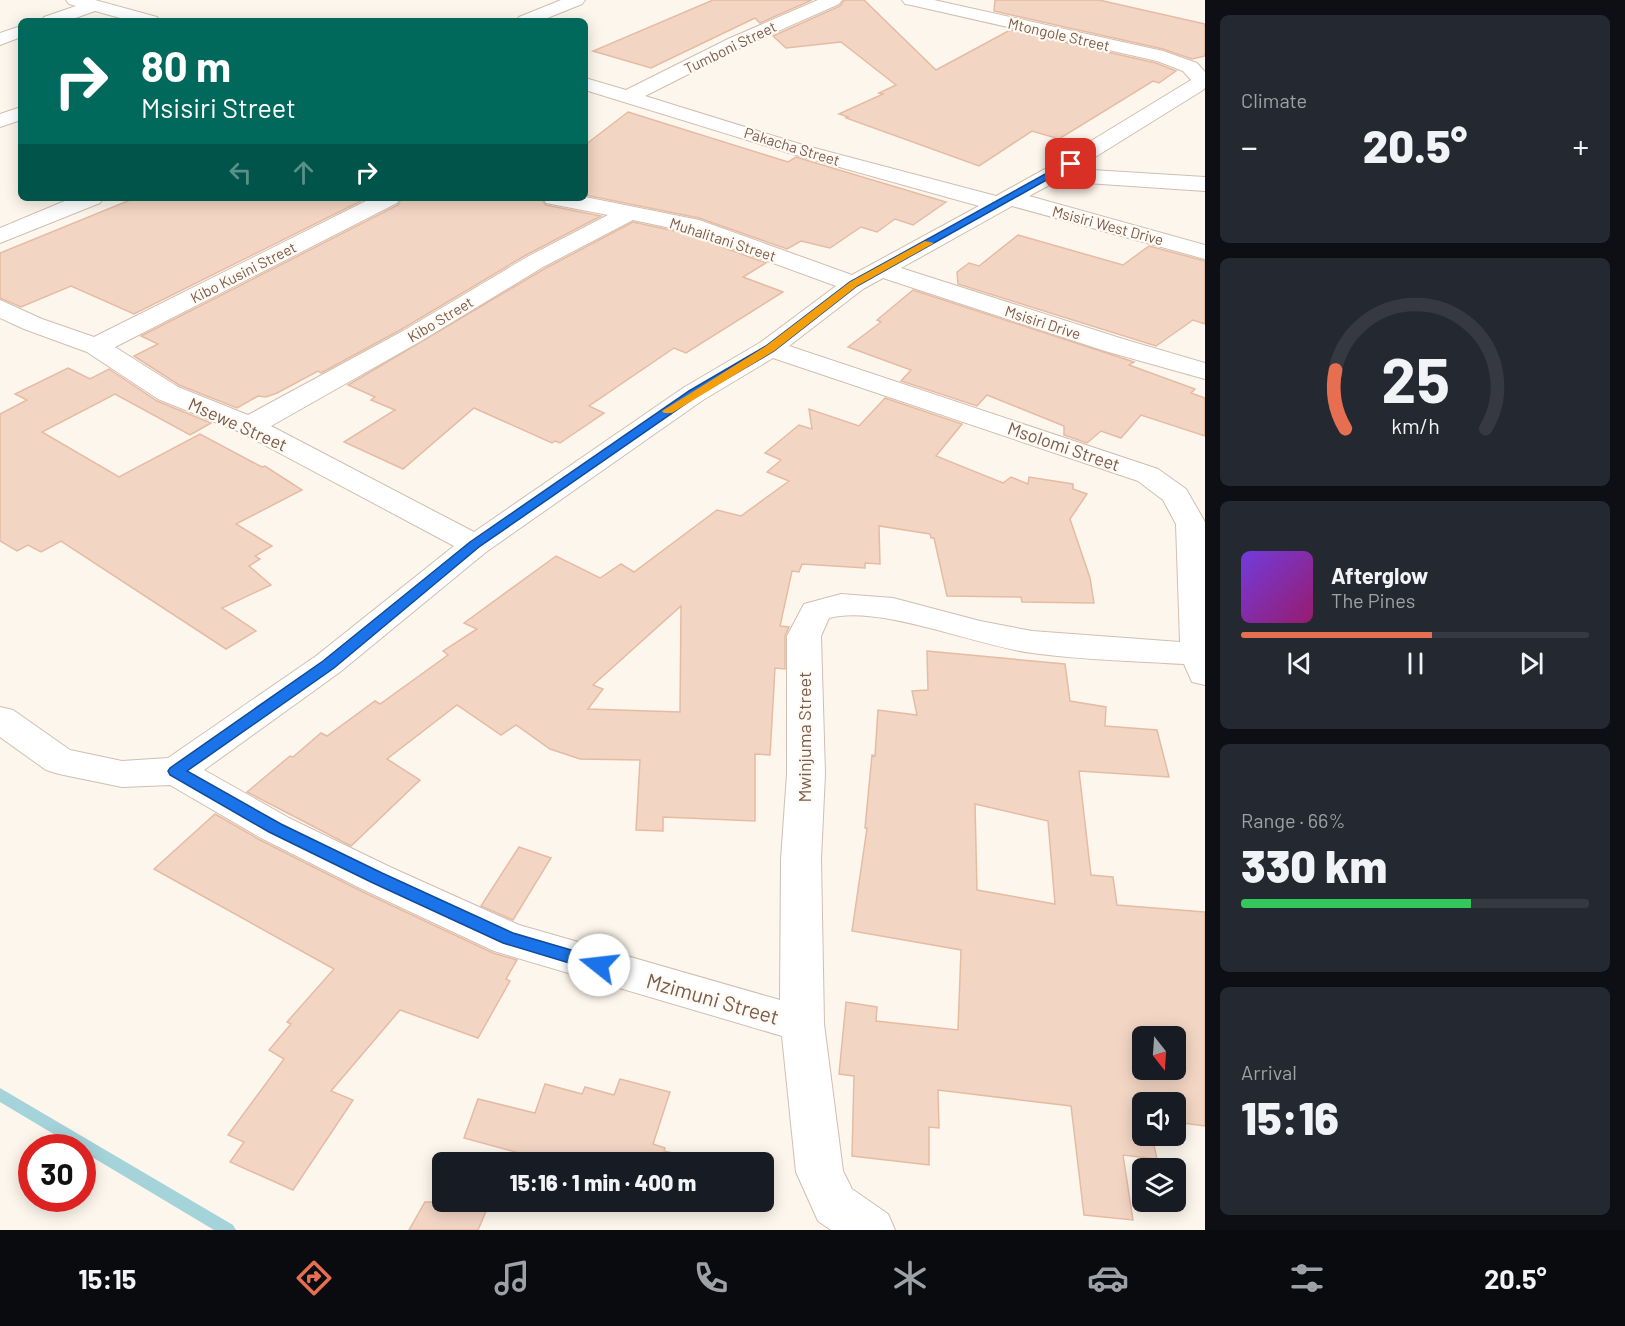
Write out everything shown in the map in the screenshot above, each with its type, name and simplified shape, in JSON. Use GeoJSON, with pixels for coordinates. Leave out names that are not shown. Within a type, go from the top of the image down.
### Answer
{"type":"FeatureCollection","features":[{"type":"Feature","properties":{"kind":"street"},"geometry":{"type":"LineString","coordinates":[[532,18],[576,0]]}},
{"type":"Feature","properties":{"kind":"street","name":"Tumboni Street"},"geometry":{"type":"LineString","coordinates":[[628,97],[735,43],[832,0]]}},
{"type":"Feature","properties":{"kind":"street","name":"Mtongole Street"},"geometry":{"type":"LineString","coordinates":[[911,0],[1163,57],[1190,68],[1203,79]]}},
{"type":"Feature","properties":{"kind":"street"},"geometry":{"type":"LineString","coordinates":[[56,18],[83,3],[140,18]]}},
{"type":"Feature","properties":{"kind":"street"},"geometry":{"type":"LineString","coordinates":[[0,39],[18,32]]}},
{"type":"Feature","properties":{"kind":"street"},"geometry":{"type":"LineString","coordinates":[[0,719],[59,761],[122,774],[176,771],[328,664],[475,545],[693,394],[770,348],[854,284],[1053,174],[1196,86],[1203,79]]}},
{"type":"Feature","properties":{"kind":"street","name":"Pakacha Street"},"geometry":{"type":"LineString","coordinates":[[588,85],[796,149],[1005,201]]}},
{"type":"Feature","properties":{"kind":"street"},"geometry":{"type":"LineString","coordinates":[[0,121],[18,114]]}},
{"type":"Feature","properties":{"kind":"street"},"geometry":{"type":"LineString","coordinates":[[1053,174],[1205,184]]}},
{"type":"Feature","properties":{"kind":"street"},"geometry":{"type":"LineString","coordinates":[[0,236],[85,201]]}},
{"type":"Feature","properties":{"kind":"street","name":"Kibo Kusini Street"},"geometry":{"type":"LineString","coordinates":[[96,346],[383,201]]}},
{"type":"Feature","properties":{"kind":"street","name":"Muhalitani Street"},"geometry":{"type":"LineString","coordinates":[[569,201],[691,225],[854,284]]}},
{"type":"Feature","properties":{"kind":"street","name":"Msisiri West Drive"},"geometry":{"type":"LineString","coordinates":[[1005,201],[1205,252]]}},
{"type":"Feature","properties":{"kind":"street","name":"Kibo Street"},"geometry":{"type":"LineString","coordinates":[[250,426],[412,336],[535,262],[630,213]]}},
{"type":"Feature","properties":{"kind":"street","name":"Msisiri Drive"},"geometry":{"type":"LineString","coordinates":[[882,270],[1114,345],[1205,371]]}},
{"type":"Feature","properties":{"kind":"street","name":"Msewe Street"},"geometry":{"type":"LineString","coordinates":[[0,308],[33,324],[96,346],[168,393],[250,426],[475,545]]}},
{"type":"Feature","properties":{"kind":"street","name":"Msolomi Street"},"geometry":{"type":"LineString","coordinates":[[770,348],[1148,475],[1175,495],[1191,524],[1202,665]]}},
{"type":"Feature","properties":{"kind":"street","name":"Mwinjuma Street"},"geometry":{"type":"LineString","coordinates":[[871,1230],[835,1205],[820,1172],[802,1024],[801,859],[806,774],[804,636],[816,610],[841,604],[893,609],[980,632],[1032,642],[1202,665]]}},
{"type":"Feature","properties":{"kind":"street","name":"Mzimuni Street"},"geometry":{"type":"LineString","coordinates":[[176,771],[275,828],[376,878],[509,939],[802,1024]]}},
{"type":"Feature","properties":{"kind":"building"},"geometry":{"type":"Polygon","coordinates":[[[713,0],[812,0],[760,23],[755,18],[651,68],[593,51],[713,0]]]}},
{"type":"Feature","properties":{"kind":"building"},"geometry":{"type":"Polygon","coordinates":[[[844,0],[864,0],[936,70],[1010,30],[1156,63],[1176,71],[1159,83],[1153,81],[1059,139],[1032,131],[979,166],[839,114],[883,94],[879,93],[896,85],[841,42],[786,48],[773,36],[840,6],[844,0]]]}},
{"type":"Feature","properties":{"kind":"building"},"geometry":{"type":"Polygon","coordinates":[[[995,0],[1099,0],[1205,24],[1205,56],[1192,59],[1163,49],[994,11],[995,0]]]}},
{"type":"Feature","properties":{"kind":"building"},"geometry":{"type":"Polygon","coordinates":[[[628,112],[788,162],[796,157],[946,202],[913,225],[895,219],[877,232],[861,227],[830,248],[801,241],[787,249],[699,218],[588,196],[588,143],[628,112]]]}},
{"type":"Feature","properties":{"kind":"building"},"geometry":{"type":"Polygon","coordinates":[[[128,201],[361,201],[134,314],[71,286],[21,307],[0,298],[0,253],[128,201]]]}},
{"type":"Feature","properties":{"kind":"building"},"geometry":{"type":"Polygon","coordinates":[[[400,201],[543,201],[546,205],[601,216],[526,255],[402,329],[321,373],[318,371],[277,393],[266,397],[258,396],[237,408],[179,385],[134,356],[158,344],[141,336],[398,205],[400,201]]]}},
{"type":"Feature","properties":{"kind":"building"},"geometry":{"type":"Polygon","coordinates":[[[633,222],[684,233],[766,263],[743,277],[783,292],[686,353],[674,348],[589,406],[604,413],[560,443],[555,441],[552,443],[474,408],[403,469],[344,442],[395,410],[371,400],[375,397],[348,385],[544,269],[633,222]]]}},
{"type":"Feature","properties":{"kind":"building"},"geometry":{"type":"Polygon","coordinates":[[[1018,235],[1123,265],[1149,246],[1205,261],[1205,324],[1193,320],[1156,346],[958,284],[957,272],[969,263],[979,266],[1018,235]]]}},
{"type":"Feature","properties":{"kind":"building"},"geometry":{"type":"Polygon","coordinates":[[[913,290],[1134,362],[1129,365],[1195,389],[1191,393],[1205,398],[1205,436],[1141,415],[1121,438],[1101,431],[1087,443],[1064,435],[1064,426],[987,395],[977,406],[901,381],[911,370],[848,347],[881,322],[877,320],[913,290]]]}},
{"type":"Feature","properties":{"kind":"building"},"geometry":{"type":"Polygon","coordinates":[[[68,368],[90,379],[109,369],[157,401],[211,423],[190,435],[115,394],[42,432],[119,477],[200,434],[262,467],[265,466],[302,490],[236,524],[272,546],[255,556],[260,559],[249,566],[271,585],[222,608],[256,631],[226,649],[61,541],[41,552],[28,545],[17,551],[0,541],[0,414],[27,400],[15,394],[68,368]]]}},
{"type":"Feature","properties":{"kind":"building"},"geometry":{"type":"Polygon","coordinates":[[[885,398],[962,424],[936,456],[1003,483],[1011,477],[1028,484],[1029,477],[1073,484],[1073,489],[1087,494],[1070,519],[1090,578],[1094,603],[1022,602],[1021,597],[947,596],[934,538],[931,538],[930,534],[879,526],[880,564],[865,563],[865,568],[802,564],[799,572],[792,571],[780,626],[789,627],[785,636],[785,669],[775,668],[770,755],[755,754],[755,821],[663,817],[663,831],[636,830],[640,760],[580,759],[550,749],[516,725],[501,735],[457,705],[387,759],[420,780],[351,846],[247,792],[321,733],[327,736],[375,701],[380,704],[448,655],[443,651],[477,629],[464,623],[556,556],[600,578],[621,564],[634,572],[717,510],[741,516],[789,481],[767,472],[781,460],[765,453],[799,425],[812,429],[809,409],[859,426],[885,398]],[[681,606],[593,685],[603,689],[588,709],[680,712],[681,606]]]}},
{"type":"Feature","properties":{"kind":"building"},"geometry":{"type":"Polygon","coordinates":[[[927,651],[1065,664],[1070,701],[1106,707],[1105,726],[1157,730],[1169,777],[1079,771],[1091,875],[1113,877],[1117,905],[1205,912],[1205,1126],[1186,1123],[1186,1092],[1132,1092],[1132,1146],[1154,1146],[1157,1158],[1123,1155],[1133,1220],[1084,1215],[1071,1106],[938,1090],[939,1128],[929,1127],[929,1165],[852,1156],[854,1076],[839,1074],[846,1002],[877,1007],[876,1021],[958,1030],[961,950],[852,931],[867,828],[865,828],[872,755],[875,756],[878,710],[917,715],[912,691],[928,690],[927,651]],[[975,804],[977,890],[1055,904],[1048,821],[975,804]]]}},
{"type":"Feature","properties":{"kind":"building"},"geometry":{"type":"Polygon","coordinates":[[[215,814],[260,840],[361,891],[493,953],[517,960],[506,979],[510,981],[478,1038],[400,1010],[331,1091],[353,1100],[293,1190],[230,1162],[244,1142],[228,1135],[284,1059],[269,1050],[291,1024],[287,1022],[334,969],[154,869],[215,814]]]}},
{"type":"Feature","properties":{"kind":"building"},"geometry":{"type":"Polygon","coordinates":[[[519,847],[551,858],[513,920],[481,906],[519,847]]]}},
{"type":"Feature","properties":{"kind":"building"},"geometry":{"type":"Polygon","coordinates":[[[620,1079],[670,1092],[653,1144],[665,1148],[664,1151],[668,1152],[516,1152],[464,1138],[478,1099],[535,1113],[545,1084],[582,1094],[585,1087],[614,1095],[620,1079]]]}},
{"type":"Feature","properties":{"kind":"building"},"geometry":{"type":"Polygon","coordinates":[[[425,1202],[432,1202],[432,1212],[486,1212],[478,1230],[409,1230],[425,1202]]]}},
{"type":"Feature","properties":{"kind":"waterway"},"geometry":{"type":"LineString","coordinates":[[0,1094],[228,1230]]}},
{"type":"Feature","properties":{"kind":"slow traffic"},"geometry":{"type":"LineString","coordinates":[[668,411],[770,348],[854,284],[929,243]]}},
{"type":"Feature","properties":{"kind":"route"},"geometry":{"type":"LineString","coordinates":[[599,965],[509,939],[376,878],[275,828],[176,771],[328,664],[475,545],[693,394],[770,348],[854,284],[1071,164]]}}]}
